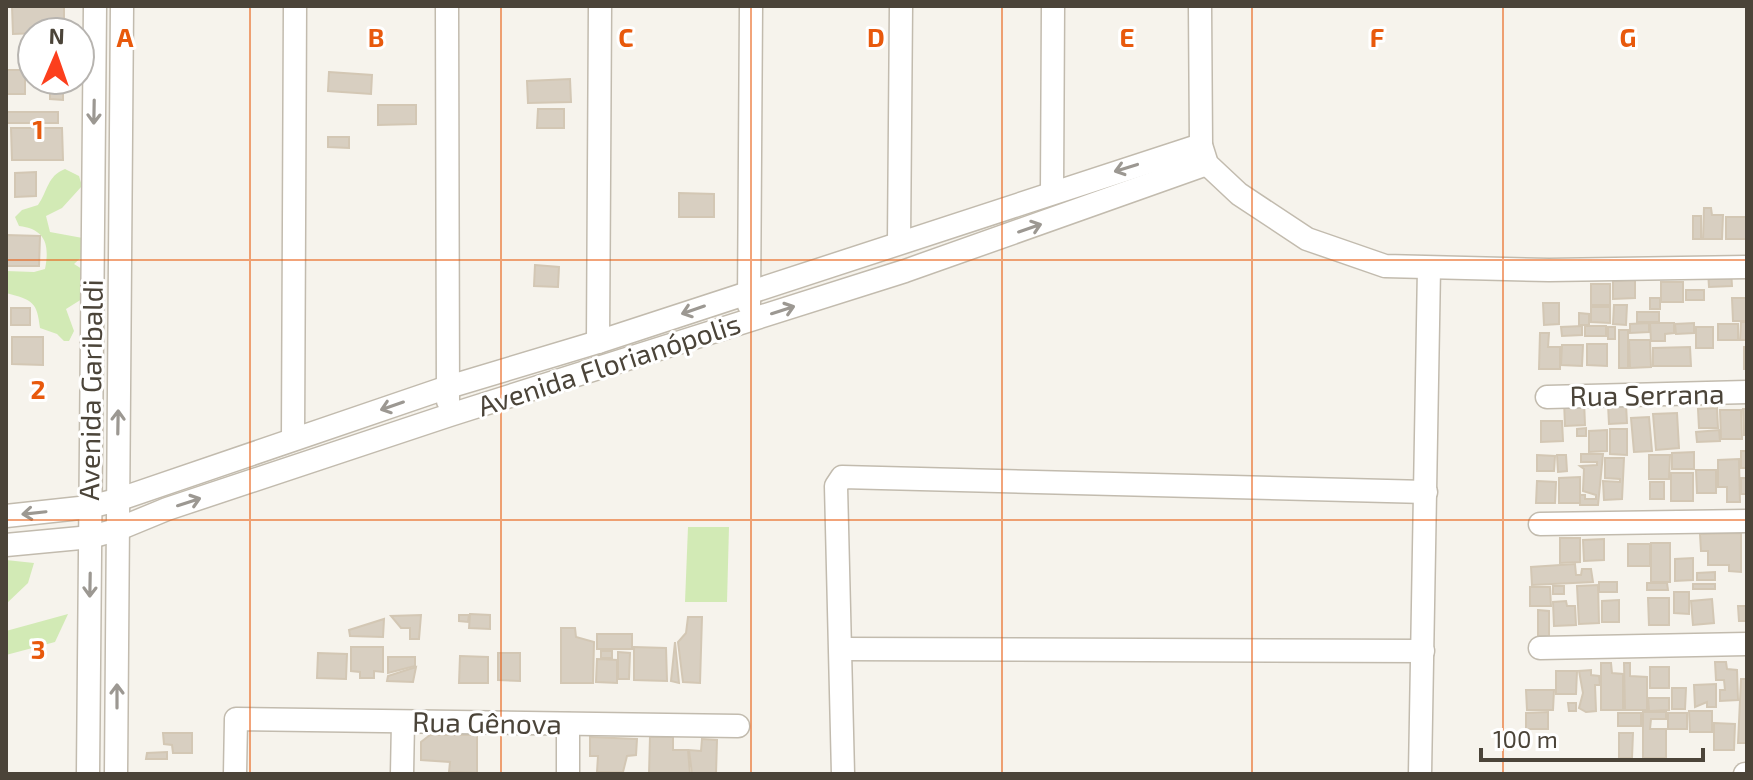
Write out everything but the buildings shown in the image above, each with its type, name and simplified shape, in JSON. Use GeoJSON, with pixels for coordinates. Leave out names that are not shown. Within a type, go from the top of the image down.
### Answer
{"type":"FeatureCollection","features":[{"type":"Feature","properties":{"kind":"street","name":"Avenida Garibaldi"},"geometry":{"type":"LineString","coordinates":[[88,774],[95,6]]}},
{"type":"Feature","properties":{"kind":"street","name":"Avenida Garibaldi"},"geometry":{"type":"LineString","coordinates":[[116,774],[122,6]]}},
{"type":"Feature","properties":{"kind":"street"},"geometry":{"type":"LineString","coordinates":[[293,439],[295,6]]}},
{"type":"Feature","properties":{"kind":"street"},"geometry":{"type":"LineString","coordinates":[[447,6],[445,388],[450,415]]}},
{"type":"Feature","properties":{"kind":"street"},"geometry":{"type":"LineString","coordinates":[[598,342],[600,6]]}},
{"type":"Feature","properties":{"kind":"street"},"geometry":{"type":"LineString","coordinates":[[751,6],[747,292],[751,320]]}},
{"type":"Feature","properties":{"kind":"street"},"geometry":{"type":"LineString","coordinates":[[899,241],[901,6]]}},
{"type":"Feature","properties":{"kind":"street"},"geometry":{"type":"LineString","coordinates":[[1052,191],[1053,6]]}},
{"type":"Feature","properties":{"kind":"street"},"geometry":{"type":"LineString","coordinates":[[1200,6],[1204,155],[1239,194],[1307,239],[1385,266],[1549,270],[1747,267]]}},
{"type":"Feature","properties":{"kind":"street","name":"Avenida Florianópolis"},"geometry":{"type":"LineString","coordinates":[[6,516],[89,507],[117,500],[445,388],[598,342],[1052,191],[1204,155]]}},
{"type":"Feature","properties":{"kind":"street","name":"Avenida Florianópolis"},"geometry":{"type":"LineString","coordinates":[[6,545],[91,537],[116,530],[167,509],[450,415],[933,261],[1204,155]]}},
{"type":"Feature","properties":{"kind":"street"},"geometry":{"type":"LineString","coordinates":[[1420,774],[1429,268]]}},
{"type":"Feature","properties":{"kind":"street","name":"Rua Serrana"},"geometry":{"type":"LineString","coordinates":[[1547,397],[1747,392]]}},
{"type":"Feature","properties":{"kind":"street"},"geometry":{"type":"LineString","coordinates":[[843,774],[836,486],[849,475],[1426,492]]}},
{"type":"Feature","properties":{"kind":"street"},"geometry":{"type":"LineString","coordinates":[[1540,524],[1747,521]]}},
{"type":"Feature","properties":{"kind":"street"},"geometry":{"type":"LineString","coordinates":[[1540,648],[1747,644]]}},
{"type":"Feature","properties":{"kind":"street"},"geometry":{"type":"LineString","coordinates":[[841,649],[1423,651]]}},
{"type":"Feature","properties":{"kind":"street","name":"Rua Gênova"},"geometry":{"type":"LineString","coordinates":[[235,774],[236,719],[738,726]]}},
{"type":"Feature","properties":{"kind":"street"},"geometry":{"type":"LineString","coordinates":[[402,774],[403,722]]}},
{"type":"Feature","properties":{"kind":"street"},"geometry":{"type":"LineString","coordinates":[[568,724],[568,774]]}},
{"type":"Feature","properties":{"kind":"green space"},"geometry":{"type":"Polygon","coordinates":[[[65,169],[79,176],[82,186],[62,208],[46,216],[50,232],[88,239],[86,253],[74,264],[82,269],[82,299],[66,309],[74,331],[69,341],[40,328],[32,303],[6,293],[6,271],[34,272],[45,269],[47,252],[44,239],[35,230],[19,226],[15,217],[22,210],[38,205],[51,180],[65,169]]]}},
{"type":"Feature","properties":{"kind":"green space"},"geometry":{"type":"Polygon","coordinates":[[[688,527],[729,527],[727,602],[685,602],[688,527]]]}},
{"type":"Feature","properties":{"kind":"green space"},"geometry":{"type":"Polygon","coordinates":[[[6,560],[34,563],[28,583],[6,604],[6,560]]]}},
{"type":"Feature","properties":{"kind":"green space"},"geometry":{"type":"Polygon","coordinates":[[[68,614],[55,642],[6,655],[6,631],[68,614]]]}}]}
